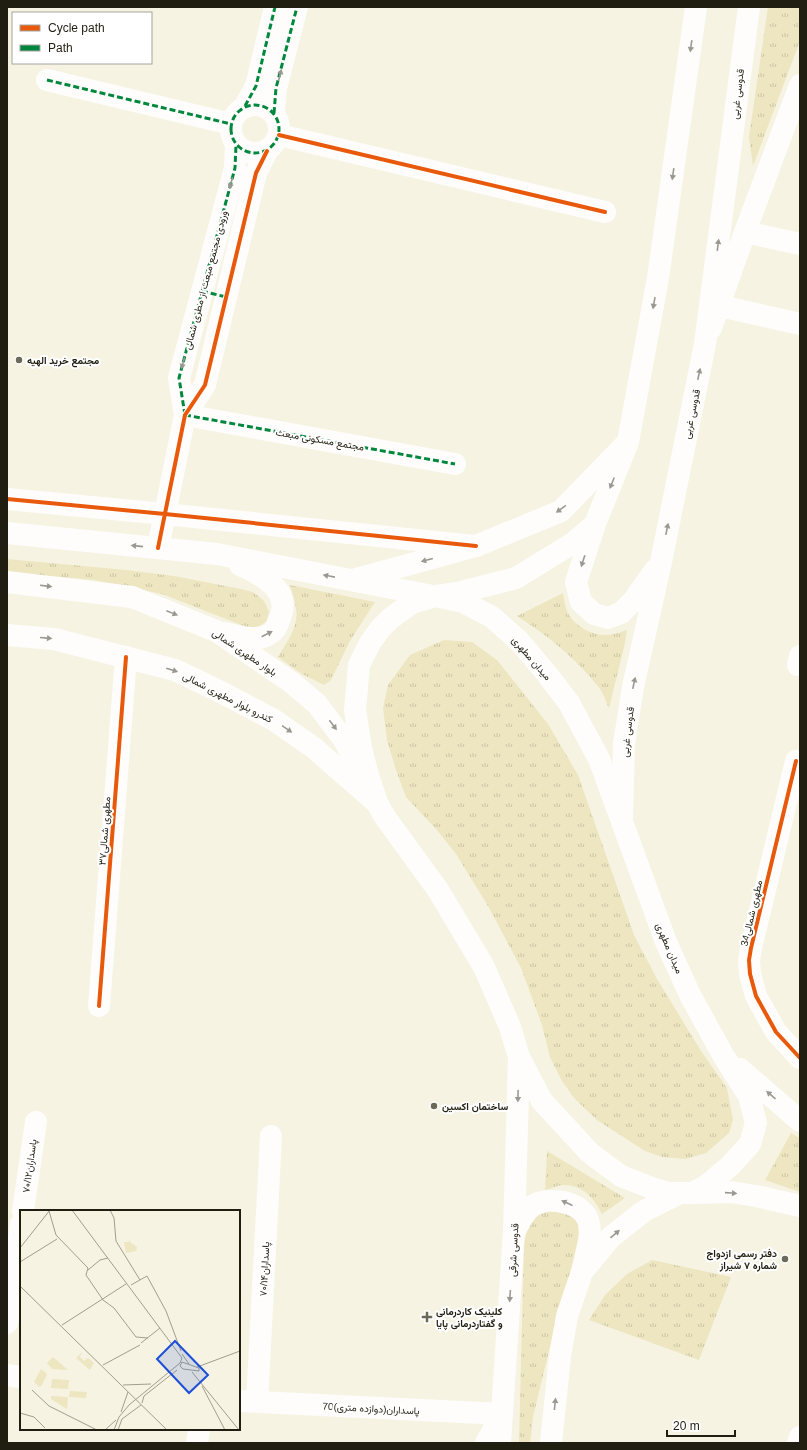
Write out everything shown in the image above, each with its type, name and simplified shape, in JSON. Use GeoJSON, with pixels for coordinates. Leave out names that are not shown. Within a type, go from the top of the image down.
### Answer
{"type":"FeatureCollection","features":[{"type":"Feature","properties":{"kind":"main road"},"geometry":{"type":"LineString","coordinates":[[275,7],[256,86],[246,106],[234,116],[231,124],[232,138],[236,145],[242,150],[255,154],[273,143],[605,212]]}},
{"type":"Feature","properties":{"kind":"main road"},"geometry":{"type":"LineString","coordinates":[[274,113],[276,88],[297,7]]}},
{"type":"Feature","properties":{"kind":"main road"},"geometry":{"type":"LineString","coordinates":[[661,562],[633,601],[621,614],[608,618],[594,614],[581,602],[576,582],[595,524],[628,442],[658,278],[696,7]]}},
{"type":"Feature","properties":{"kind":"main road","name":"قدوسی غربی"},"geometry":{"type":"LineString","coordinates":[[622,819],[624,744],[633,687],[661,562],[705,344],[749,7]]}},
{"type":"Feature","properties":{"kind":"main road"},"geometry":{"type":"LineString","coordinates":[[47,80],[231,124]]}},
{"type":"Feature","properties":{"kind":"main road"},"geometry":{"type":"LineString","coordinates":[[705,344],[800,85]]}},
{"type":"Feature","properties":{"kind":"main road"},"geometry":{"type":"LineString","coordinates":[[158,548],[185,415],[205,385],[256,173],[273,143],[278,120],[274,113],[268,108],[261,105],[246,106]]}},
{"type":"Feature","properties":{"kind":"main road","name":"ورودی مجتمع مبعث از مطری شمالی"},"geometry":{"type":"LineString","coordinates":[[185,415],[179,378],[235,168],[236,145]]}},
{"type":"Feature","properties":{"kind":"main road"},"geometry":{"type":"LineString","coordinates":[[745,232],[800,244]]}},
{"type":"Feature","properties":{"kind":"main road"},"geometry":{"type":"LineString","coordinates":[[202,290],[226,296]]}},
{"type":"Feature","properties":{"kind":"main road"},"geometry":{"type":"LineString","coordinates":[[720,306],[800,324]]}},
{"type":"Feature","properties":{"kind":"main road","name":"مجتمع مسکونی مبعث"},"geometry":{"type":"LineString","coordinates":[[185,415],[455,464]]}},
{"type":"Feature","properties":{"kind":"main road"},"geometry":{"type":"LineString","coordinates":[[352,580],[476,546],[561,511],[628,442]]}},
{"type":"Feature","properties":{"kind":"main road"},"geometry":{"type":"LineString","coordinates":[[7,500],[165,514],[476,546]]}},
{"type":"Feature","properties":{"kind":"main road"},"geometry":{"type":"LineString","coordinates":[[7,533],[217,554],[436,596],[458,594],[516,578],[573,543],[595,524]]}},
{"type":"Feature","properties":{"kind":"main road"},"geometry":{"type":"LineString","coordinates":[[216,631],[247,638],[259,638],[272,633],[277,627],[282,610],[282,598],[277,590],[262,575],[217,554]]}},
{"type":"Feature","properties":{"kind":"main road","name":"بلوار مطهری شمالی"},"geometry":{"type":"LineString","coordinates":[[7,582],[132,597],[216,631],[291,682],[317,704],[344,740],[377,803]]}},
{"type":"Feature","properties":{"kind":"main road","name":"میدان مطهری"},"geometry":{"type":"LineString","coordinates":[[436,596],[463,602],[492,617],[519,641],[548,674],[569,703],[599,759],[666,942],[690,995],[750,1096],[756,1123],[750,1144],[730,1166],[706,1186],[685,1193],[668,1193],[621,1176],[590,1153],[542,1101],[519,1057],[510,1026],[484,967],[438,890],[385,817],[377,803],[361,748],[355,710],[359,665],[370,643],[380,629],[391,618],[412,603],[436,596]]}},
{"type":"Feature","properties":{"kind":"main road","name":"کندرو بلوار مطهری شمالی"},"geometry":{"type":"LineString","coordinates":[[7,635],[54,639],[175,670],[219,690],[274,720],[314,748],[377,803]]}},
{"type":"Feature","properties":{"kind":"main road","name":"مطهرى شمالى۳۷"},"geometry":{"type":"LineString","coordinates":[[99,1006],[126,657]]}},
{"type":"Feature","properties":{"kind":"main road","name":"34مطهرى شمالى"},"geometry":{"type":"LineString","coordinates":[[796,761],[749,960],[750,974],[756,996],[776,1032],[800,1058]]}},
{"type":"Feature","properties":{"kind":"main road"},"geometry":{"type":"LineString","coordinates":[[724,1054],[800,1121]]}},
{"type":"Feature","properties":{"kind":"main road","name":"قدوسی شرقی"},"geometry":{"type":"LineString","coordinates":[[500,1443],[514,1232],[519,1057]]}},
{"type":"Feature","properties":{"kind":"main road","name":"پاسداران۷۰/۱۲"},"geometry":{"type":"LineString","coordinates":[[23,1210],[36,1122]]}},
{"type":"Feature","properties":{"kind":"main road","name":"پاسداران۷۰/۱۴"},"geometry":{"type":"LineString","coordinates":[[248,1401],[272,1136]]}},
{"type":"Feature","properties":{"kind":"main road"},"geometry":{"type":"LineString","coordinates":[[582,1272],[611,1237],[644,1211],[685,1193],[731,1192],[800,1206]]}},
{"type":"Feature","properties":{"kind":"main road"},"geometry":{"type":"LineString","coordinates":[[514,1232],[531,1207],[545,1201],[560,1200],[581,1210],[588,1220],[590,1236],[582,1272],[567,1316],[560,1356],[551,1443]]}},
{"type":"Feature","properties":{"kind":"main road"},"geometry":{"type":"LineString","coordinates":[[7,1323],[20,1231]]}},
{"type":"Feature","properties":{"kind":"main road"},"geometry":{"type":"LineString","coordinates":[[7,1375],[20,1377]]}},
{"type":"Feature","properties":{"kind":"main road","name":"70پاسداران(دوازده متری)"},"geometry":{"type":"LineString","coordinates":[[248,1401],[502,1414]]}},
{"type":"Feature","properties":{"kind":"main road"},"geometry":{"type":"LineString","coordinates":[[486,1443],[502,1414]]}},
{"type":"Feature","properties":{"kind":"main road"},"geometry":{"type":"LineString","coordinates":[[197,1443],[199,1430]]}},
{"type":"Feature","properties":{"kind":"main road"},"geometry":{"type":"LineString","coordinates":[[798,1443],[800,1437]]}},
{"type":"Feature","properties":{"kind":"green space"},"geometry":{"type":"Polygon","coordinates":[[[768,7],[800,7],[800,41],[753,166],[749,137],[768,7]]]}},
{"type":"Feature","properties":{"kind":"green space"},"geometry":{"type":"Polygon","coordinates":[[[7,559],[174,576],[241,589],[253,592],[264,601],[269,612],[266,622],[259,626],[249,628],[162,594],[94,580],[7,572],[7,559]]]}},
{"type":"Feature","properties":{"kind":"green space"},"geometry":{"type":"Polygon","coordinates":[[[290,585],[375,602],[350,641],[331,680],[324,685],[302,674],[278,657],[291,634],[296,620],[296,607],[290,585]]]}},
{"type":"Feature","properties":{"kind":"green space"},"geometry":{"type":"Polygon","coordinates":[[[563,593],[566,609],[570,617],[579,626],[591,632],[603,635],[611,635],[627,630],[609,708],[601,691],[572,658],[540,631],[517,616],[563,593]]]}},
{"type":"Feature","properties":{"kind":"green space"},"geometry":{"type":"Polygon","coordinates":[[[444,640],[472,642],[497,660],[548,724],[578,775],[634,935],[657,979],[701,1051],[727,1088],[733,1120],[729,1133],[706,1153],[686,1159],[662,1157],[645,1151],[597,1120],[575,1099],[562,1081],[550,1057],[542,1025],[521,968],[488,906],[456,854],[437,830],[406,797],[387,740],[383,708],[388,685],[410,655],[444,640]]]}},
{"type":"Feature","properties":{"kind":"green space"},"geometry":{"type":"Polygon","coordinates":[[[791,1133],[800,1138],[800,1192],[765,1180],[791,1133]]]}},
{"type":"Feature","properties":{"kind":"green space"},"geometry":{"type":"Polygon","coordinates":[[[547,1151],[625,1198],[602,1214],[591,1198],[576,1187],[563,1185],[545,1190],[547,1151]]]}},
{"type":"Feature","properties":{"kind":"green space"},"geometry":{"type":"Polygon","coordinates":[[[548,1210],[565,1211],[578,1221],[580,1231],[570,1273],[562,1297],[533,1417],[530,1443],[519,1443],[524,1243],[531,1223],[534,1219],[548,1210]]]}},
{"type":"Feature","properties":{"kind":"green space"},"geometry":{"type":"Polygon","coordinates":[[[652,1260],[731,1277],[699,1360],[589,1320],[605,1295],[627,1274],[652,1260]]]}},
{"type":"Feature","properties":{"kind":"marked path"},"geometry":{"type":"LineString","coordinates":[[245,106],[256,86],[275,7]]}},
{"type":"Feature","properties":{"kind":"marked path"},"geometry":{"type":"LineString","coordinates":[[274,113],[276,88],[297,7]]}},
{"type":"Feature","properties":{"kind":"marked path"},"geometry":{"type":"LineString","coordinates":[[47,80],[231,124]]}},
{"type":"Feature","properties":{"kind":"marked path"},"geometry":{"type":"LineString","coordinates":[[250,105],[260,105],[269,109],[275,115],[278,120],[279,129],[278,138],[269,149],[260,153],[250,153],[241,149],[235,143],[231,134],[231,124],[235,115],[241,109],[250,105]]}},
{"type":"Feature","properties":{"kind":"marked path"},"geometry":{"type":"LineString","coordinates":[[185,415],[179,378],[235,168],[236,145]]}},
{"type":"Feature","properties":{"kind":"marked path"},"geometry":{"type":"LineString","coordinates":[[202,291],[226,297]]}},
{"type":"Feature","properties":{"kind":"marked path"},"geometry":{"type":"LineString","coordinates":[[185,415],[455,464]]}},
{"type":"Feature","properties":{"kind":"cycle path"},"geometry":{"type":"LineString","coordinates":[[279,135],[605,212]]}},
{"type":"Feature","properties":{"kind":"cycle path"},"geometry":{"type":"LineString","coordinates":[[158,548],[185,415],[205,385],[256,173],[267,151]]}},
{"type":"Feature","properties":{"kind":"cycle path"},"geometry":{"type":"LineString","coordinates":[[7,499],[476,546]]}},
{"type":"Feature","properties":{"kind":"cycle path"},"geometry":{"type":"LineString","coordinates":[[99,1006],[126,657]]}},
{"type":"Feature","properties":{"kind":"cycle path"},"geometry":{"type":"LineString","coordinates":[[796,761],[749,960],[750,974],[756,996],[776,1032],[800,1058]]}},
{"type":"Feature","properties":{"kind":"place","name":"مجتمع خرید الهیه"},"geometry":{"type":"Point","coordinates":[19,360]}},
{"type":"Feature","properties":{"kind":"place","name":"ساختمان اکسین"},"geometry":{"type":"Point","coordinates":[434,1106]}},
{"type":"Feature","properties":{"kind":"place","name":"دفتر رسمی ازدواج شماره ۷ شیراز"},"geometry":{"type":"Point","coordinates":[785,1259]}},
{"type":"Feature","properties":{"kind":"place","name":"کلینیک کاردرمانی و گفتاردرمانی پایا"},"geometry":{"type":"Point","coordinates":[427,1317]}}]}
